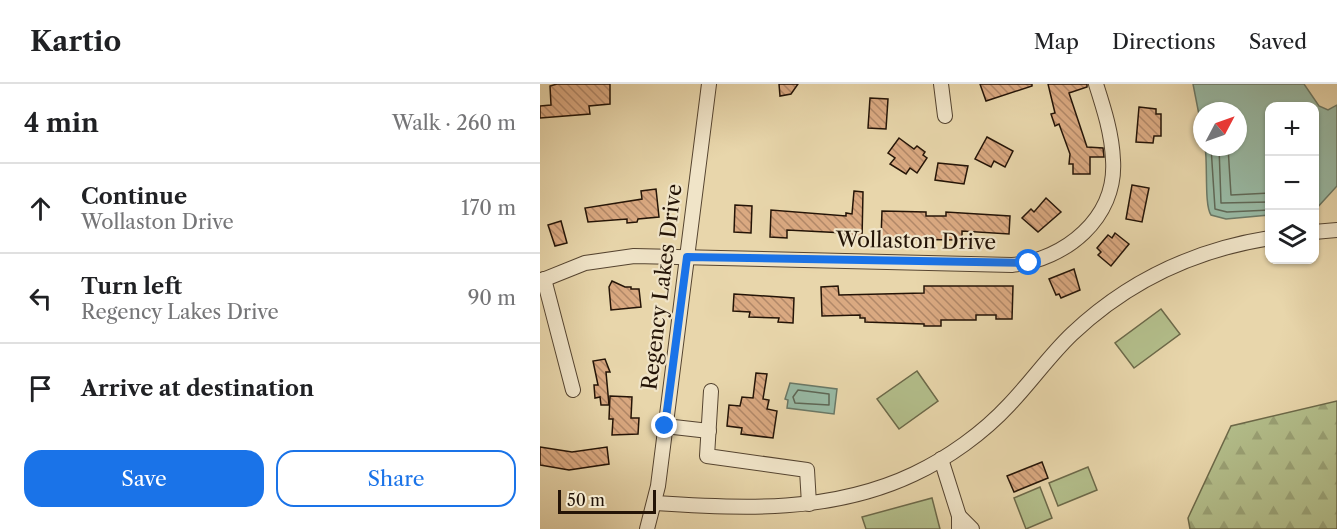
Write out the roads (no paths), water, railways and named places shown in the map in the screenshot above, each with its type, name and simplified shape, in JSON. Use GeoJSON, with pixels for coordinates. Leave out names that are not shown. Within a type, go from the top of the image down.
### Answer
{"type":"FeatureCollection","features":[{"type":"Feature","properties":{"kind":"street","name":"Regency Lakes Drive"},"geometry":{"type":"LineString","coordinates":[[647,529],[655,503],[709,84]]}},
{"type":"Feature","properties":{"kind":"street"},"geometry":{"type":"LineString","coordinates":[[941,84],[945,116]]}},
{"type":"Feature","properties":{"kind":"street","name":"Wollaston Drive"},"geometry":{"type":"LineString","coordinates":[[542,280],[585,263],[612,257],[1012,265],[1045,259],[1072,244],[1087,229],[1106,200],[1112,179],[1113,162],[1109,133],[1096,84]]}},
{"type":"Feature","properties":{"kind":"street"},"geometry":{"type":"LineString","coordinates":[[1319,232],[1337,230]]}},
{"type":"Feature","properties":{"kind":"street"},"geometry":{"type":"LineString","coordinates":[[655,503],[739,507],[809,504],[881,487],[913,474],[941,459],[988,425],[1009,406],[1072,334],[1106,305],[1151,275],[1180,262],[1231,246],[1265,239]]}},
{"type":"Feature","properties":{"kind":"street"},"geometry":{"type":"LineString","coordinates":[[542,280],[573,390]]}},
{"type":"Feature","properties":{"kind":"street"},"geometry":{"type":"LineString","coordinates":[[711,391],[708,456],[807,470],[809,504]]}},
{"type":"Feature","properties":{"kind":"street"},"geometry":{"type":"LineString","coordinates":[[665,426],[709,431]]}},
{"type":"Feature","properties":{"kind":"street"},"geometry":{"type":"LineString","coordinates":[[941,459],[959,522],[972,529]]}},
{"type":"Feature","properties":{"kind":"water"},"geometry":{"type":"Polygon","coordinates":[[[1193,84],[1304,84],[1316,102],[1265,102],[1265,215],[1226,219],[1211,215],[1208,202],[1206,156],[1247,156],[1247,102],[1197,102],[1193,84]]]}},
{"type":"Feature","properties":{"kind":"water"},"geometry":{"type":"Polygon","coordinates":[[[1337,105],[1337,186],[1319,206],[1319,106],[1328,110],[1337,105]]]}},
{"type":"Feature","properties":{"kind":"water"},"geometry":{"type":"Polygon","coordinates":[[[790,383],[837,389],[834,414],[787,408],[788,400],[785,399],[790,383]]]}}]}
